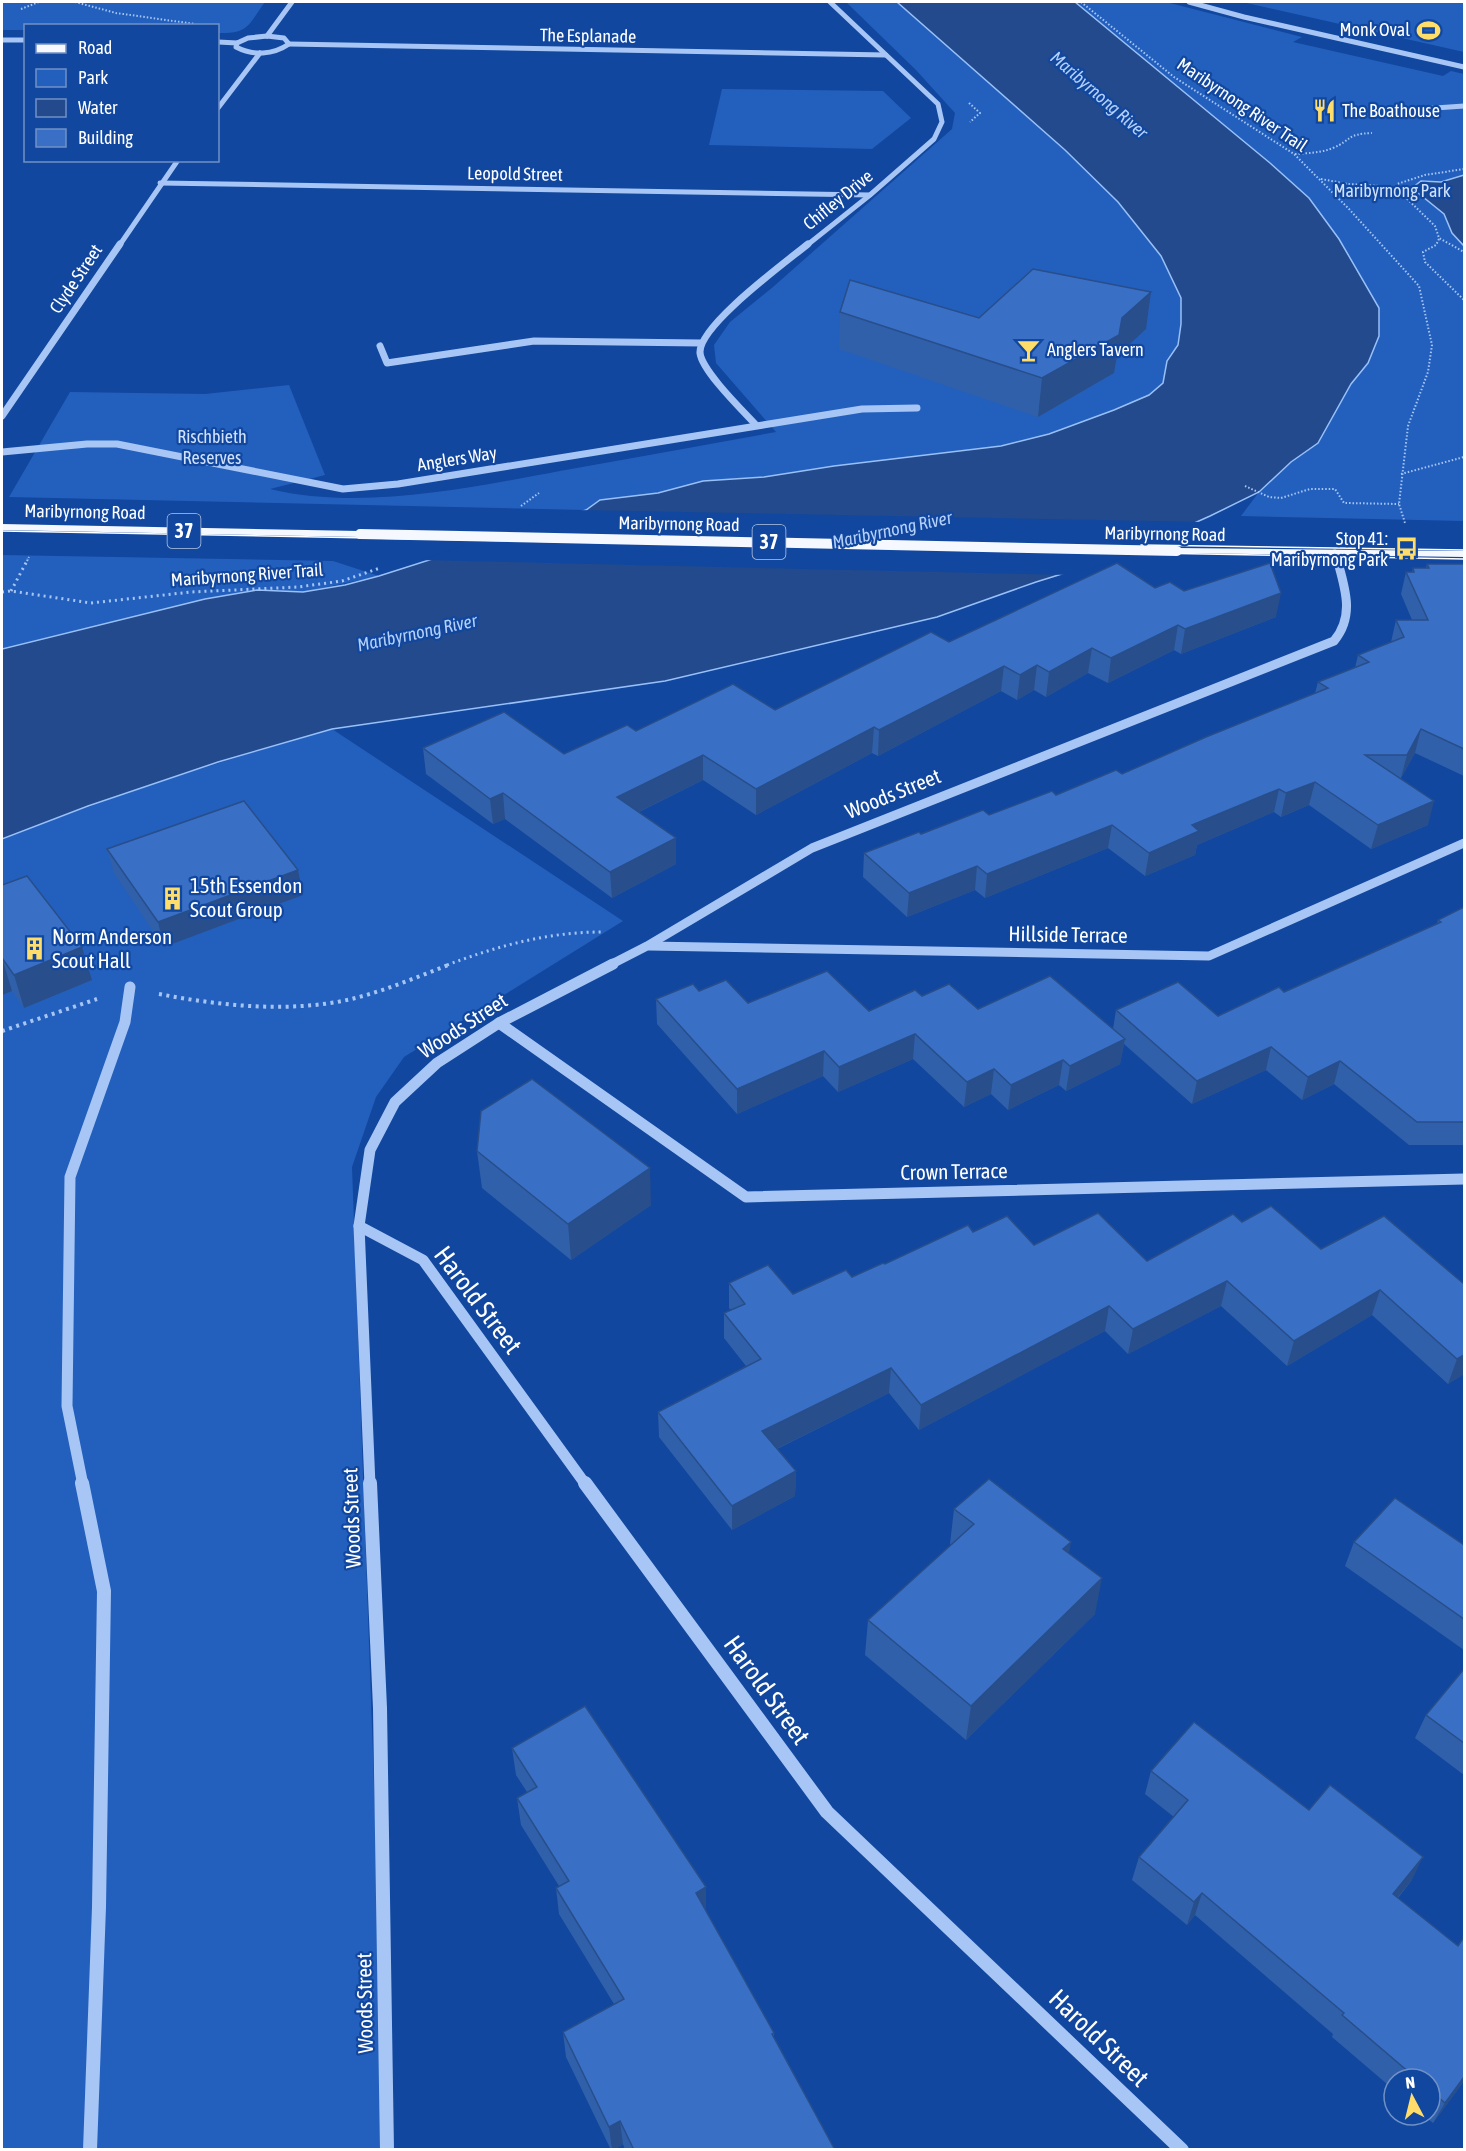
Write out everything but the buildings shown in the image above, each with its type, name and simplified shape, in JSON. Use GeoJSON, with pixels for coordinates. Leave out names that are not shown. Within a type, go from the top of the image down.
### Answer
{"type":"FeatureCollection","features":[{"type":"Feature","properties":{"kind":"main road","name":"Maribyrnong Road"},"geometry":{"type":"LineString","coordinates":[[2,527],[1177,551],[1464,554]]}},
{"type":"Feature","properties":{"kind":"street"},"geometry":{"type":"LineString","coordinates":[[267,36],[292,2]]}},
{"type":"Feature","properties":{"kind":"street","name":"Chifley Drive"},"geometry":{"type":"LineString","coordinates":[[701,343],[737,301],[870,195],[934,139],[942,122],[938,104],[830,2]]}},
{"type":"Feature","properties":{"kind":"street"},"geometry":{"type":"LineString","coordinates":[[1189,2],[1464,67]]}},
{"type":"Feature","properties":{"kind":"street"},"geometry":{"type":"LineString","coordinates":[[219,42],[237,43],[248,38],[267,36],[284,38],[289,44],[280,50],[260,52],[238,49],[237,43]]}},
{"type":"Feature","properties":{"kind":"street"},"geometry":{"type":"LineString","coordinates":[[2,39],[24,40]]}},
{"type":"Feature","properties":{"kind":"street","name":"The Esplanade"},"geometry":{"type":"LineString","coordinates":[[289,44],[886,55]]}},
{"type":"Feature","properties":{"kind":"street"},"geometry":{"type":"LineString","coordinates":[[219,107],[260,52]]}},
{"type":"Feature","properties":{"kind":"street"},"geometry":{"type":"LineString","coordinates":[[1392,111],[1464,106]]}},
{"type":"Feature","properties":{"kind":"street","name":"Clyde Street"},"geometry":{"type":"LineString","coordinates":[[2,416],[4,407],[176,162]]}},
{"type":"Feature","properties":{"kind":"street","name":"Leopold Street"},"geometry":{"type":"LineString","coordinates":[[160,183],[870,195]]}},
{"type":"Feature","properties":{"kind":"street"},"geometry":{"type":"LineString","coordinates":[[380,346],[387,363],[534,341],[701,343],[700,355],[713,377],[756,425]]}},
{"type":"Feature","properties":{"kind":"street","name":"Anglers Way"},"geometry":{"type":"LineString","coordinates":[[2,452],[87,444],[117,444],[343,489],[398,484],[756,425],[862,410],[917,408]]}},
{"type":"Feature","properties":{"kind":"street","name":"Woods Street"},"geometry":{"type":"LineString","coordinates":[[387,2150],[380,1708],[358,1226],[370,1150],[394,1102],[437,1063],[499,1023],[647,946],[812,848],[1334,641],[1342,634],[1346,624],[1347,604],[1335,553]]}},
{"type":"Feature","properties":{"kind":"street","name":"Hillside Terrace"},"geometry":{"type":"LineString","coordinates":[[647,946],[1209,956],[1464,843]]}},
{"type":"Feature","properties":{"kind":"street"},"geometry":{"type":"LineString","coordinates":[[90,2150],[99,1907],[104,1591],[68,1406],[70,1177],[125,1022],[130,987]]}},
{"type":"Feature","properties":{"kind":"street","name":"Crown Terrace"},"geometry":{"type":"LineString","coordinates":[[499,1023],[746,1197],[1464,1179]]}},
{"type":"Feature","properties":{"kind":"street","name":"Harold Street"},"geometry":{"type":"LineString","coordinates":[[358,1226],[423,1260],[826,1812],[1182,2150]]}},
{"type":"Feature","properties":{"kind":"path"},"geometry":{"type":"LineString","coordinates":[[75,2],[116,13],[194,24]]}},
{"type":"Feature","properties":{"kind":"path","name":"Maribyrnong River Trail"},"geometry":{"type":"LineString","coordinates":[[1081,2],[1174,77],[1294,154],[1419,286],[1432,345],[1428,372],[1408,426],[1401,474],[1400,506],[1344,503],[1335,489],[1310,489],[1281,498],[1245,486]]}},
{"type":"Feature","properties":{"kind":"path"},"geometry":{"type":"LineString","coordinates":[[1294,154],[1314,153],[1334,148],[1354,134],[1380,133]]}},
{"type":"Feature","properties":{"kind":"path"},"geometry":{"type":"LineString","coordinates":[[1397,187],[1397,184],[1425,175],[1464,169]]}},
{"type":"Feature","properties":{"kind":"path"},"geometry":{"type":"LineString","coordinates":[[1320,179],[1348,184],[1397,187]]}},
{"type":"Feature","properties":{"kind":"path"},"geometry":{"type":"LineString","coordinates":[[1397,187],[1435,226],[1439,238],[1436,245],[1424,252],[1425,262],[1464,300]]}},
{"type":"Feature","properties":{"kind":"path"},"geometry":{"type":"LineString","coordinates":[[1439,238],[1464,252]]}},
{"type":"Feature","properties":{"kind":"path"},"geometry":{"type":"LineString","coordinates":[[1401,474],[1464,457]]}},
{"type":"Feature","properties":{"kind":"path"},"geometry":{"type":"LineString","coordinates":[[520,507],[546,489]]}},
{"type":"Feature","properties":{"kind":"path"},"geometry":{"type":"LineString","coordinates":[[11,591],[32,551]]}},
{"type":"Feature","properties":{"kind":"path","name":"Maribyrnong River Trail"},"geometry":{"type":"LineString","coordinates":[[2,592],[11,591],[91,603],[191,592],[298,587],[342,580],[384,567]]}},
{"type":"Feature","properties":{"kind":"path"},"geometry":{"type":"LineString","coordinates":[[2,1031],[130,987],[188,1000],[253,1006],[302,1006],[360,997],[518,941],[586,931],[611,933],[647,946]]}},
{"type":"Feature","properties":{"kind":"green space"},"geometry":{"type":"Polygon","coordinates":[[[2,2],[265,2],[247,26],[242,30],[228,33],[219,33],[219,24],[24,24],[24,30],[2,30],[2,2]]]}},
{"type":"Feature","properties":{"kind":"green space","name":"Rischbieth Reserves"},"geometry":{"type":"Polygon","coordinates":[[[846,2],[897,2],[1065,150],[1118,202],[1161,256],[1181,298],[1181,324],[1178,345],[1167,361],[1163,383],[1149,395],[1049,434],[1001,446],[834,466],[764,477],[703,481],[658,493],[600,500],[586,510],[9,497],[70,392],[205,394],[289,385],[325,475],[270,489],[341,498],[415,495],[452,490],[776,432],[716,363],[714,345],[730,322],[952,129],[955,113],[916,70],[846,2]]]}},
{"type":"Feature","properties":{"kind":"green space","name":"Maribyrnong Park"},"geometry":{"type":"Polygon","coordinates":[[[1075,2],[1166,2],[1302,37],[1293,42],[1443,76],[1451,71],[1464,74],[1464,521],[1241,516],[1259,492],[1291,462],[1318,442],[1351,384],[1368,363],[1379,336],[1379,308],[1339,239],[1309,198],[1075,2]]]}},
{"type":"Feature","properties":{"kind":"green space","name":"Monk Oval"},"geometry":{"type":"Polygon","coordinates":[[[1242,2],[1464,2],[1464,52],[1242,2]]]}},
{"type":"Feature","properties":{"kind":"green space"},"geometry":{"type":"Polygon","coordinates":[[[722,89],[883,91],[911,118],[872,149],[709,145],[722,89]]]}},
{"type":"Feature","properties":{"kind":"green space"},"geometry":{"type":"Polygon","coordinates":[[[2,555],[333,561],[379,576],[303,592],[257,590],[205,599],[2,649],[2,555]]]}},
{"type":"Feature","properties":{"kind":"green space"},"geometry":{"type":"Polygon","coordinates":[[[332,729],[623,921],[404,1057],[376,1097],[352,1167],[387,2149],[2,2150],[2,839],[166,780],[332,729]]]}},
{"type":"Feature","properties":{"kind":"water","name":"Maribyrnong River"},"geometry":{"type":"Polygon","coordinates":[[[897,2],[1075,2],[1309,198],[1339,239],[1379,308],[1379,336],[1368,363],[1351,384],[1318,443],[1291,462],[1259,492],[1210,516],[1123,555],[1036,582],[937,617],[665,681],[332,729],[218,762],[88,806],[2,839],[2,649],[205,599],[257,590],[303,592],[345,585],[586,510],[600,500],[658,493],[703,481],[764,477],[834,466],[1001,446],[1049,434],[1114,410],[1149,395],[1163,383],[1167,361],[1178,345],[1181,298],[1161,256],[1118,202],[1065,150],[897,2]]]}},
{"type":"Feature","properties":{"kind":"water"},"geometry":{"type":"Polygon","coordinates":[[[1464,175],[1464,246],[1452,233],[1444,214],[1412,188],[1421,181],[1441,182],[1464,175]]]}},
{"type":"Feature","properties":{"kind":"pier"},"geometry":{"type":"Polygon","coordinates":[[[576,510],[1203,522],[1124,558],[1070,575],[420,560],[576,510]]]}},
{"type":"Feature","properties":{"kind":"tram line"},"geometry":{"type":"LineString","coordinates":[[2,531],[1464,559]]}},
{"type":"Feature","properties":{"kind":"tram line"},"geometry":{"type":"LineString","coordinates":[[1141,545],[1464,550]]}},
{"type":"Feature","properties":{"kind":"place","name":"Monk Oval"},"geometry":{"type":"Point","coordinates":[1428,30]}},
{"type":"Feature","properties":{"kind":"place","name":"The Boathouse"},"geometry":{"type":"Point","coordinates":[1324,111]}},
{"type":"Feature","properties":{"kind":"place","name":"Anglers Tavern"},"geometry":{"type":"Point","coordinates":[1029,350]}},
{"type":"Feature","properties":{"kind":"place","name":"Stop 41: Maribyrnong Park"},"geometry":{"type":"Point","coordinates":[1406,549]}},
{"type":"Feature","properties":{"kind":"place","name":"15th Essendon Scout Group"},"geometry":{"type":"Point","coordinates":[172,898]}},
{"type":"Feature","properties":{"kind":"place","name":"Norm Anderson Scout Hall"},"geometry":{"type":"Point","coordinates":[34,949]}}]}
